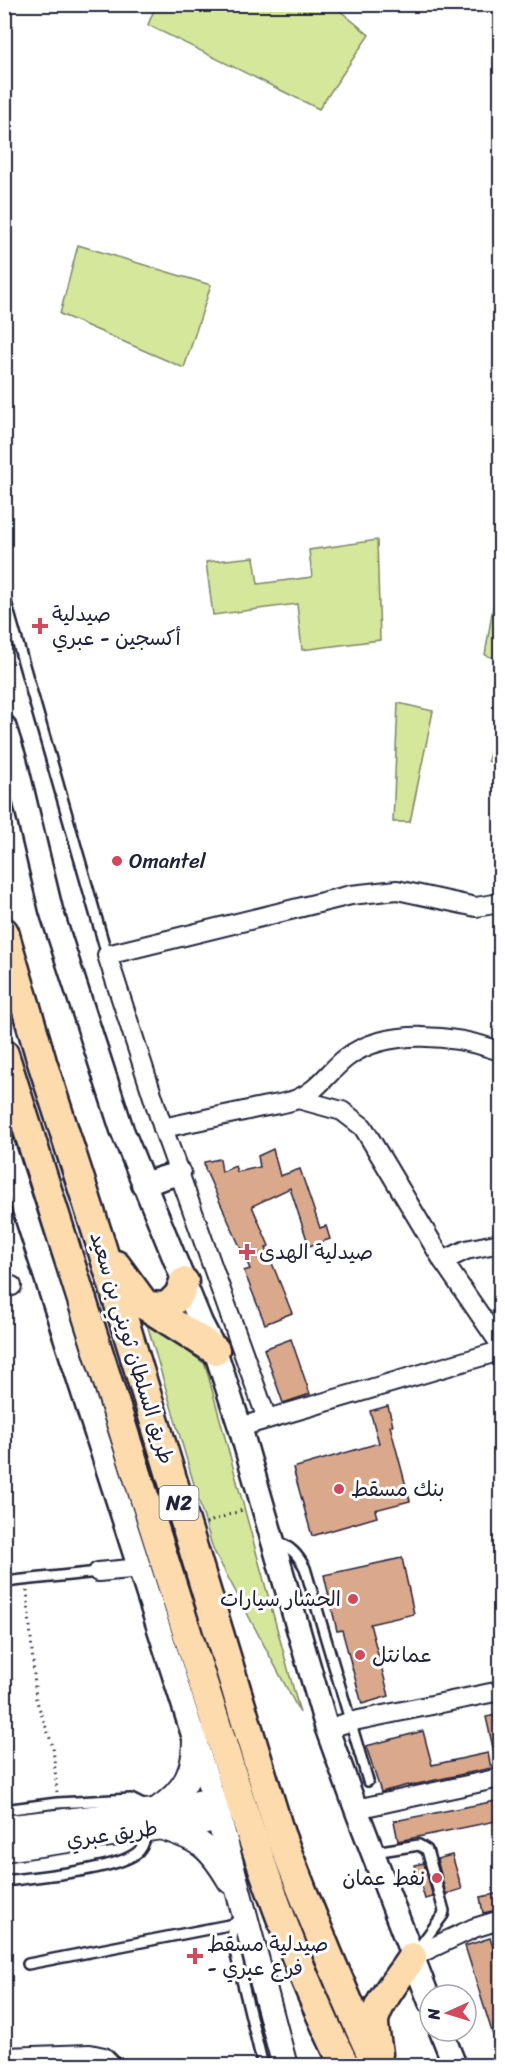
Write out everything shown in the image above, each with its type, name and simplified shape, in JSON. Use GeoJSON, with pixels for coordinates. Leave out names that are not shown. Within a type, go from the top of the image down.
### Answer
{"type":"FeatureCollection","features":[{"type":"Feature","properties":{"kind":"highway","name":"طريق السلطان ثويني بن سعيد"},"geometry":{"type":"LineString","coordinates":[[4,932],[280,1834],[310,1914],[354,2017],[378,2066]]}},
{"type":"Feature","properties":{"kind":"highway","name":"طريق السلطان ثويني بن سعيد"},"geometry":{"type":"LineString","coordinates":[[4,1054],[249,1828],[282,1925],[319,2014],[345,2066]]}},
{"type":"Feature","properties":{"kind":"highway"},"geometry":{"type":"LineString","coordinates":[[101,1245],[146,1306],[215,1350]]}},
{"type":"Feature","properties":{"kind":"highway"},"geometry":{"type":"LineString","coordinates":[[146,1306],[167,1307],[179,1295],[184,1281]]}},
{"type":"Feature","properties":{"kind":"highway"},"geometry":{"type":"LineString","coordinates":[[378,2066],[374,2020],[384,1997],[412,1957]]}},
{"type":"Feature","properties":{"kind":"main road"},"geometry":{"type":"LineString","coordinates":[[195,1735],[193,1761],[183,1786],[155,1819],[195,1839],[207,1849],[240,1911]]}},
{"type":"Feature","properties":{"kind":"main road"},"geometry":{"type":"LineString","coordinates":[[217,1809],[240,1911],[285,2066]]}},
{"type":"Feature","properties":{"kind":"main road","name":"طريق عبري"},"geometry":{"type":"LineString","coordinates":[[4,1849],[217,1809]]}},
{"type":"Feature","properties":{"kind":"main road","name":"طريق عبري"},"geometry":{"type":"LineString","coordinates":[[4,1828],[155,1819]]}},
{"type":"Feature","properties":{"kind":"street"},"geometry":{"type":"LineString","coordinates":[[4,726],[15,760],[51,910],[122,1130],[201,1323],[215,1350],[240,1427],[327,1729],[422,1983]]}},
{"type":"Feature","properties":{"kind":"street"},"geometry":{"type":"LineString","coordinates":[[267,1419],[163,1128],[107,955],[351,895],[397,890],[476,906],[501,903]]}},
{"type":"Feature","properties":{"kind":"street"},"geometry":{"type":"LineString","coordinates":[[163,1128],[298,1099],[318,1086],[346,1058],[388,1041],[432,1037],[482,1044],[501,1051]]}},
{"type":"Feature","properties":{"kind":"street"},"geometry":{"type":"LineString","coordinates":[[298,1099],[342,1111],[363,1127],[443,1261],[501,1344]]}},
{"type":"Feature","properties":{"kind":"street"},"geometry":{"type":"LineString","coordinates":[[4,1147],[217,1809]]}},
{"type":"Feature","properties":{"kind":"street"},"geometry":{"type":"LineString","coordinates":[[143,1184],[179,1173]]}},
{"type":"Feature","properties":{"kind":"street"},"geometry":{"type":"LineString","coordinates":[[443,1261],[466,1250],[501,1243]]}},
{"type":"Feature","properties":{"kind":"street"},"geometry":{"type":"LineString","coordinates":[[240,1427],[501,1351]]}},
{"type":"Feature","properties":{"kind":"street"},"geometry":{"type":"LineString","coordinates":[[98,1572],[141,1568]]}},
{"type":"Feature","properties":{"kind":"street"},"geometry":{"type":"LineString","coordinates":[[327,1729],[349,1722],[501,1691]]}},
{"type":"Feature","properties":{"kind":"street"},"geometry":{"type":"LineString","coordinates":[[356,1809],[501,1778]]}},
{"type":"Feature","properties":{"kind":"street"},"geometry":{"type":"LineString","coordinates":[[412,1957],[474,1928],[501,1920]]}},
{"type":"Feature","properties":{"kind":"street"},"geometry":{"type":"LineString","coordinates":[[446,2043],[455,2066]]}},
{"type":"Feature","properties":{"kind":"street"},"geometry":{"type":"LineString","coordinates":[[16,2060],[90,2054],[104,2058],[113,2066]]}},
{"type":"Feature","properties":{"kind":"lane"},"geometry":{"type":"LineString","coordinates":[[4,595],[107,955]]}},
{"type":"Feature","properties":{"kind":"lane"},"geometry":{"type":"LineString","coordinates":[[271,1540],[286,1545],[298,1554],[305,1568],[368,1781]]}},
{"type":"Feature","properties":{"kind":"lane"},"geometry":{"type":"LineString","coordinates":[[4,1582],[98,1572]]}},
{"type":"Feature","properties":{"kind":"lane"},"geometry":{"type":"LineString","coordinates":[[4,1810],[57,1803],[130,1798],[155,1819],[138,1852],[114,1864],[4,1881]]}},
{"type":"Feature","properties":{"kind":"lane"},"geometry":{"type":"LineString","coordinates":[[373,1852],[419,1845],[428,1854],[444,1911],[443,1916],[412,1957]]}},
{"type":"Feature","properties":{"kind":"lane"},"geometry":{"type":"LineString","coordinates":[[28,1964],[240,1911],[232,1939],[263,2066]]}},
{"type":"Feature","properties":{"kind":"path"},"geometry":{"type":"LineString","coordinates":[[187,1530],[261,1505]]}},
{"type":"Feature","properties":{"kind":"path"},"geometry":{"type":"LineString","coordinates":[[27,1579],[36,1699],[53,1747],[57,1803]]}},
{"type":"Feature","properties":{"kind":"green space"},"geometry":{"type":"Polygon","coordinates":[[[332,4],[369,35],[319,109],[148,25],[156,5],[332,4]]]}},
{"type":"Feature","properties":{"kind":"green space"},"geometry":{"type":"Polygon","coordinates":[[[78,245],[211,285],[184,368],[60,314],[78,245]]]}},
{"type":"Feature","properties":{"kind":"green space"},"geometry":{"type":"Polygon","coordinates":[[[377,540],[380,640],[302,650],[297,604],[213,615],[206,562],[254,557],[258,584],[312,577],[309,550],[377,540]]]}},
{"type":"Feature","properties":{"kind":"green space"},"geometry":{"type":"Polygon","coordinates":[[[495,595],[500,597],[500,660],[485,655],[495,595]]]}},
{"type":"Feature","properties":{"kind":"green space"},"geometry":{"type":"Polygon","coordinates":[[[398,703],[433,711],[410,822],[393,822],[398,703]]]}},
{"type":"Feature","properties":{"kind":"green space"},"geometry":{"type":"Polygon","coordinates":[[[500,710],[500,766],[488,761],[500,710]]]}},
{"type":"Feature","properties":{"kind":"green space"},"geometry":{"type":"Polygon","coordinates":[[[146,1321],[205,1364],[300,1713],[213,1549],[146,1321]]]}},
{"type":"Feature","properties":{"kind":"building"},"geometry":{"type":"Polygon","coordinates":[[[273,1149],[280,1176],[300,1169],[320,1228],[326,1226],[330,1239],[309,1246],[290,1188],[252,1206],[269,1246],[266,1248],[292,1313],[265,1324],[244,1271],[250,1269],[205,1169],[204,1162],[220,1159],[222,1172],[235,1166],[237,1172],[260,1167],[258,1156],[273,1149]]]}},
{"type":"Feature","properties":{"kind":"building"},"geometry":{"type":"Polygon","coordinates":[[[291,1339],[310,1394],[283,1403],[264,1349],[291,1339]]]}},
{"type":"Feature","properties":{"kind":"building"},"geometry":{"type":"Polygon","coordinates":[[[388,1406],[393,1425],[390,1426],[410,1501],[375,1510],[377,1517],[312,1536],[293,1468],[379,1443],[370,1411],[388,1406]]]}},
{"type":"Feature","properties":{"kind":"building"},"geometry":{"type":"Polygon","coordinates":[[[402,1558],[414,1614],[370,1624],[389,1696],[362,1704],[342,1630],[337,1631],[324,1575],[402,1558]]]}},
{"type":"Feature","properties":{"kind":"building"},"geometry":{"type":"Polygon","coordinates":[[[501,1714],[501,1761],[496,1761],[486,1717],[501,1714]]]}},
{"type":"Feature","properties":{"kind":"building"},"geometry":{"type":"Polygon","coordinates":[[[423,1731],[432,1765],[488,1753],[491,1768],[381,1792],[366,1746],[423,1731]]]}},
{"type":"Feature","properties":{"kind":"building"},"geometry":{"type":"Polygon","coordinates":[[[501,1800],[501,1820],[398,1841],[394,1821],[501,1800]]]}},
{"type":"Feature","properties":{"kind":"building"},"geometry":{"type":"Polygon","coordinates":[[[452,1855],[462,1889],[446,1894],[437,1859],[452,1855]]]}},
{"type":"Feature","properties":{"kind":"building"},"geometry":{"type":"Polygon","coordinates":[[[424,1863],[433,1897],[425,1899],[415,1865],[424,1863]]]}},
{"type":"Feature","properties":{"kind":"building"},"geometry":{"type":"Polygon","coordinates":[[[501,1893],[501,1909],[483,1913],[480,1897],[501,1893]]]}},
{"type":"Feature","properties":{"kind":"building"},"geometry":{"type":"Polygon","coordinates":[[[490,1938],[501,1973],[501,2050],[498,2051],[478,1983],[465,1946],[490,1938]]]}},
{"type":"Feature","properties":{"kind":"place","name":"صيدلية أكسجين - عبري"},"geometry":{"type":"Point","coordinates":[40,626]}},
{"type":"Feature","properties":{"kind":"place","name":"Omantel"},"geometry":{"type":"Point","coordinates":[117,861]}},
{"type":"Feature","properties":{"kind":"place","name":"صيدلية الهدى"},"geometry":{"type":"Point","coordinates":[247,1252]}},
{"type":"Feature","properties":{"kind":"place","name":"بنك مسقط"},"geometry":{"type":"Point","coordinates":[339,1489]}},
{"type":"Feature","properties":{"kind":"place","name":"الحشار سيارات"},"geometry":{"type":"Point","coordinates":[353,1599]}},
{"type":"Feature","properties":{"kind":"place","name":"عمانتل"},"geometry":{"type":"Point","coordinates":[360,1655]}},
{"type":"Feature","properties":{"kind":"place","name":"نفط عمان"},"geometry":{"type":"Point","coordinates":[437,1878]}},
{"type":"Feature","properties":{"kind":"place","name":"صيدلية مسقط - فرع عبري"},"geometry":{"type":"Point","coordinates":[195,1956]}}]}
